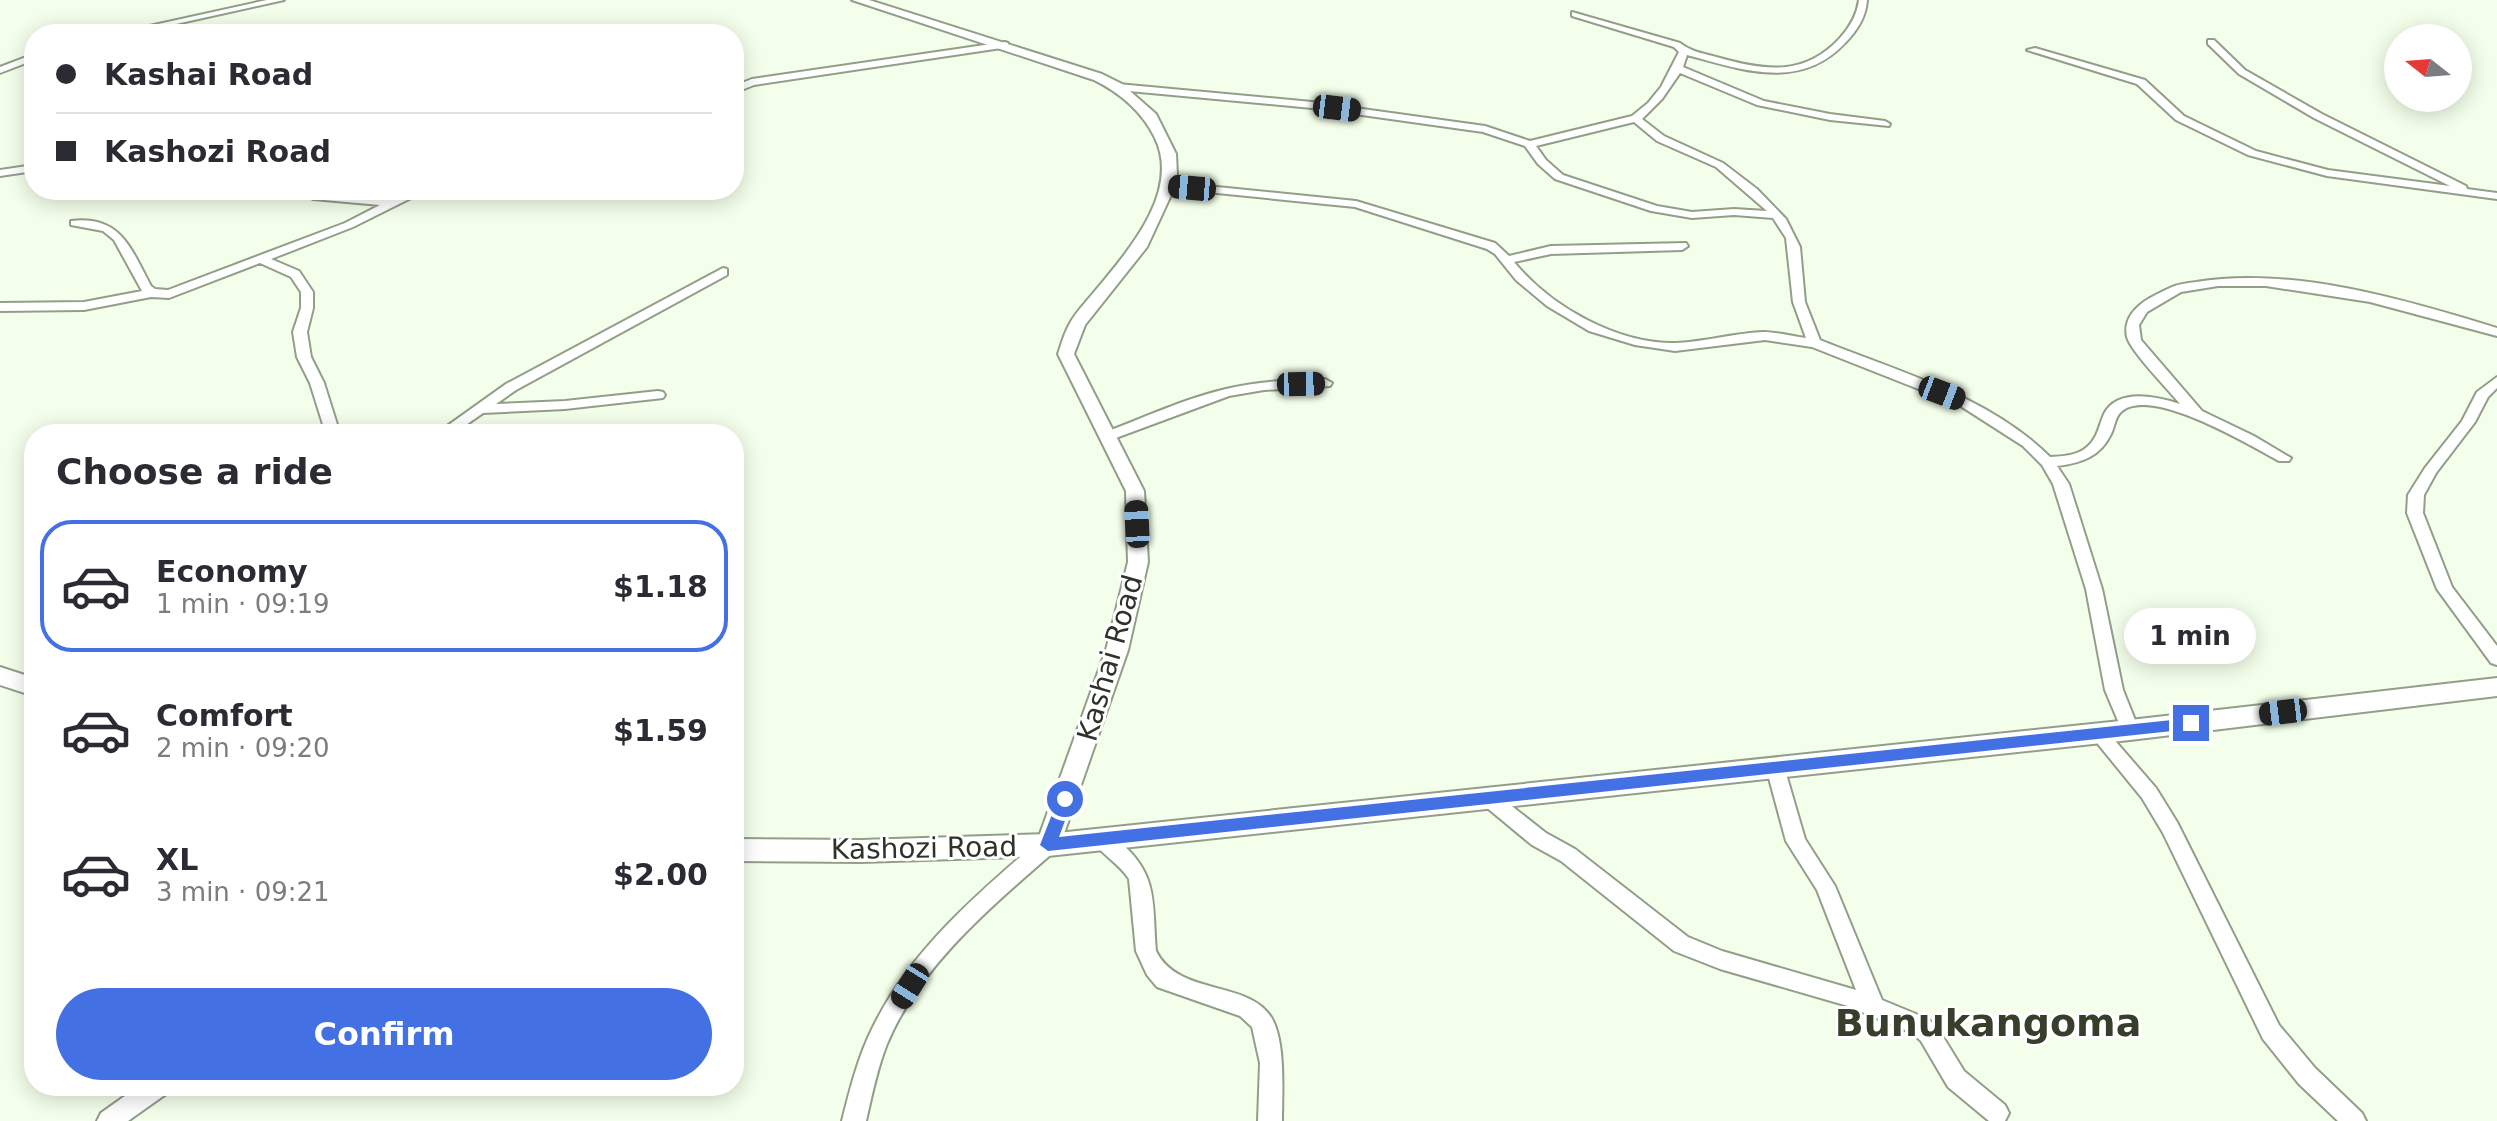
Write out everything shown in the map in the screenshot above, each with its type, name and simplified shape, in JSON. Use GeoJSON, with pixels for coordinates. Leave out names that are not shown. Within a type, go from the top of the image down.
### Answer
{"type":"FeatureCollection","features":[{"type":"Feature","properties":{"kind":"main road"},"geometry":{"type":"LineString","coordinates":[[0,676],[24,680]]}},
{"type":"Feature","properties":{"kind":"main road","name":"Kashozi Road"},"geometry":{"type":"LineString","coordinates":[[744,850],[861,851],[1048,845],[2130,730],[2497,687]]}},
{"type":"Feature","properties":{"kind":"street"},"geometry":{"type":"LineString","coordinates":[[166,24],[280,0]]}},
{"type":"Feature","properties":{"kind":"street","name":"Kashai Road"},"geometry":{"type":"LineString","coordinates":[[858,0],[1005,45],[1118,87],[1151,117],[1169,154],[1167,185],[1139,247],[1077,324],[1066,354],[1135,491],[1138,562],[1117,650],[1048,845]]}},
{"type":"Feature","properties":{"kind":"street"},"geometry":{"type":"LineString","coordinates":[[1575,14],[1659,38],[1684,51],[1763,71],[1791,72],[1819,62],[1843,42],[1863,11],[1863,0]]}},
{"type":"Feature","properties":{"kind":"street"},"geometry":{"type":"LineString","coordinates":[[2211,42],[2242,72],[2318,116],[2470,192]]}},
{"type":"Feature","properties":{"kind":"street"},"geometry":{"type":"LineString","coordinates":[[744,82],[1005,45]]}},
{"type":"Feature","properties":{"kind":"street"},"geometry":{"type":"LineString","coordinates":[[2032,50],[2141,82],[2180,118],[2252,153],[2327,173],[2497,196]]}},
{"type":"Feature","properties":{"kind":"street"},"geometry":{"type":"LineString","coordinates":[[1118,87],[1387,114],[1485,129],[1529,144],[1636,118],[1645,113],[1678,69],[1684,51]]}},
{"type":"Feature","properties":{"kind":"street"},"geometry":{"type":"LineString","coordinates":[[0,68],[24,60]]}},
{"type":"Feature","properties":{"kind":"street"},"geometry":{"type":"LineString","coordinates":[[1678,69],[1761,103],[1885,124]]}},
{"type":"Feature","properties":{"kind":"street"},"geometry":{"type":"LineString","coordinates":[[744,86],[752,82]]}},
{"type":"Feature","properties":{"kind":"street"},"geometry":{"type":"LineString","coordinates":[[1636,118],[1641,125],[1668,143],[1715,162],[1735,174],[1787,227],[1795,245],[1799,302],[1815,343]]}},
{"type":"Feature","properties":{"kind":"street"},"geometry":{"type":"LineString","coordinates":[[1529,144],[1542,162],[1559,177],[1655,209],[1692,215],[1734,212],[1775,215]]}},
{"type":"Feature","properties":{"kind":"street"},"geometry":{"type":"LineString","coordinates":[[0,173],[24,169]]}},
{"type":"Feature","properties":{"kind":"street"},"geometry":{"type":"LineString","coordinates":[[1167,185],[1356,204],[1491,246],[1520,277],[1572,317],[1627,339],[1675,347],[1765,336],[1815,343],[1964,402],[2028,443],[2047,462],[2061,484],[2094,589],[2114,690],[2130,730]]}},
{"type":"Feature","properties":{"kind":"street"},"geometry":{"type":"LineString","coordinates":[[348,200],[395,203]]}},
{"type":"Feature","properties":{"kind":"street"},"geometry":{"type":"LineString","coordinates":[[0,307],[84,306],[151,293],[177,292],[262,260],[401,200]]}},
{"type":"Feature","properties":{"kind":"street"},"geometry":{"type":"LineString","coordinates":[[75,223],[107,228],[119,238],[135,274],[151,293]]}},
{"type":"Feature","properties":{"kind":"street"},"geometry":{"type":"LineString","coordinates":[[1506,260],[1551,250],[1682,246]]}},
{"type":"Feature","properties":{"kind":"street"},"geometry":{"type":"LineString","coordinates":[[262,260],[295,274],[307,292],[307,308],[300,332],[304,357],[317,383],[330,424]]}},
{"type":"Feature","properties":{"kind":"street"},"geometry":{"type":"LineString","coordinates":[[457,424],[511,387],[723,272]]}},
{"type":"Feature","properties":{"kind":"street"},"geometry":{"type":"LineString","coordinates":[[2197,415],[2135,341],[2130,326],[2135,316],[2157,296],[2182,285],[2238,279],[2268,282],[2432,312],[2497,332]]}},
{"type":"Feature","properties":{"kind":"street"},"geometry":{"type":"LineString","coordinates":[[2497,381],[2482,395],[2468,422],[2430,471],[2416,495],[2415,513],[2445,589],[2497,659]]}},
{"type":"Feature","properties":{"kind":"street"},"geometry":{"type":"LineString","coordinates":[[1108,436],[1195,402],[1242,389],[1277,384],[1325,383]]}},
{"type":"Feature","properties":{"kind":"street"},"geometry":{"type":"LineString","coordinates":[[477,409],[565,405],[658,395]]}},
{"type":"Feature","properties":{"kind":"street"},"geometry":{"type":"LineString","coordinates":[[2047,462],[2092,454],[2113,411],[2129,400],[2153,401],[2197,415],[2284,458]]}},
{"type":"Feature","properties":{"kind":"street"},"geometry":{"type":"LineString","coordinates":[[2098,733],[2149,793],[2170,828],[2271,1032],[2307,1076],[2354,1121]]}},
{"type":"Feature","properties":{"kind":"street"},"geometry":{"type":"LineString","coordinates":[[1775,767],[1796,841],[1825,886],[1875,1009]]}},
{"type":"Feature","properties":{"kind":"street"},"geometry":{"type":"LineString","coordinates":[[1487,797],[1539,839],[1568,855],[1681,944],[1720,960],[1850,997],[1920,1026],[1929,1034],[1956,1079],[1997,1113]]}},
{"type":"Feature","properties":{"kind":"street"},"geometry":{"type":"LineString","coordinates":[[1101,838],[1130,863],[1139,877],[1146,951],[1154,968],[1165,980],[1247,1009],[1262,1022],[1271,1063],[1270,1121]]}},
{"type":"Feature","properties":{"kind":"street"},"geometry":{"type":"LineString","coordinates":[[854,1121],[881,1033],[910,986],[961,921],[1048,845]]}},
{"type":"Feature","properties":{"kind":"street"},"geometry":{"type":"LineString","coordinates":[[109,1121],[144,1096]]}},
{"type":"Feature","properties":{"kind":"district","name":"Bunukangoma"},"geometry":{"type":"Point","coordinates":[1988,1023]}},
{"type":"Feature","properties":{"kind":"route"},"geometry":{"type":"LineString","coordinates":[[1065,799],[1048,845],[2191,723]]}}]}
